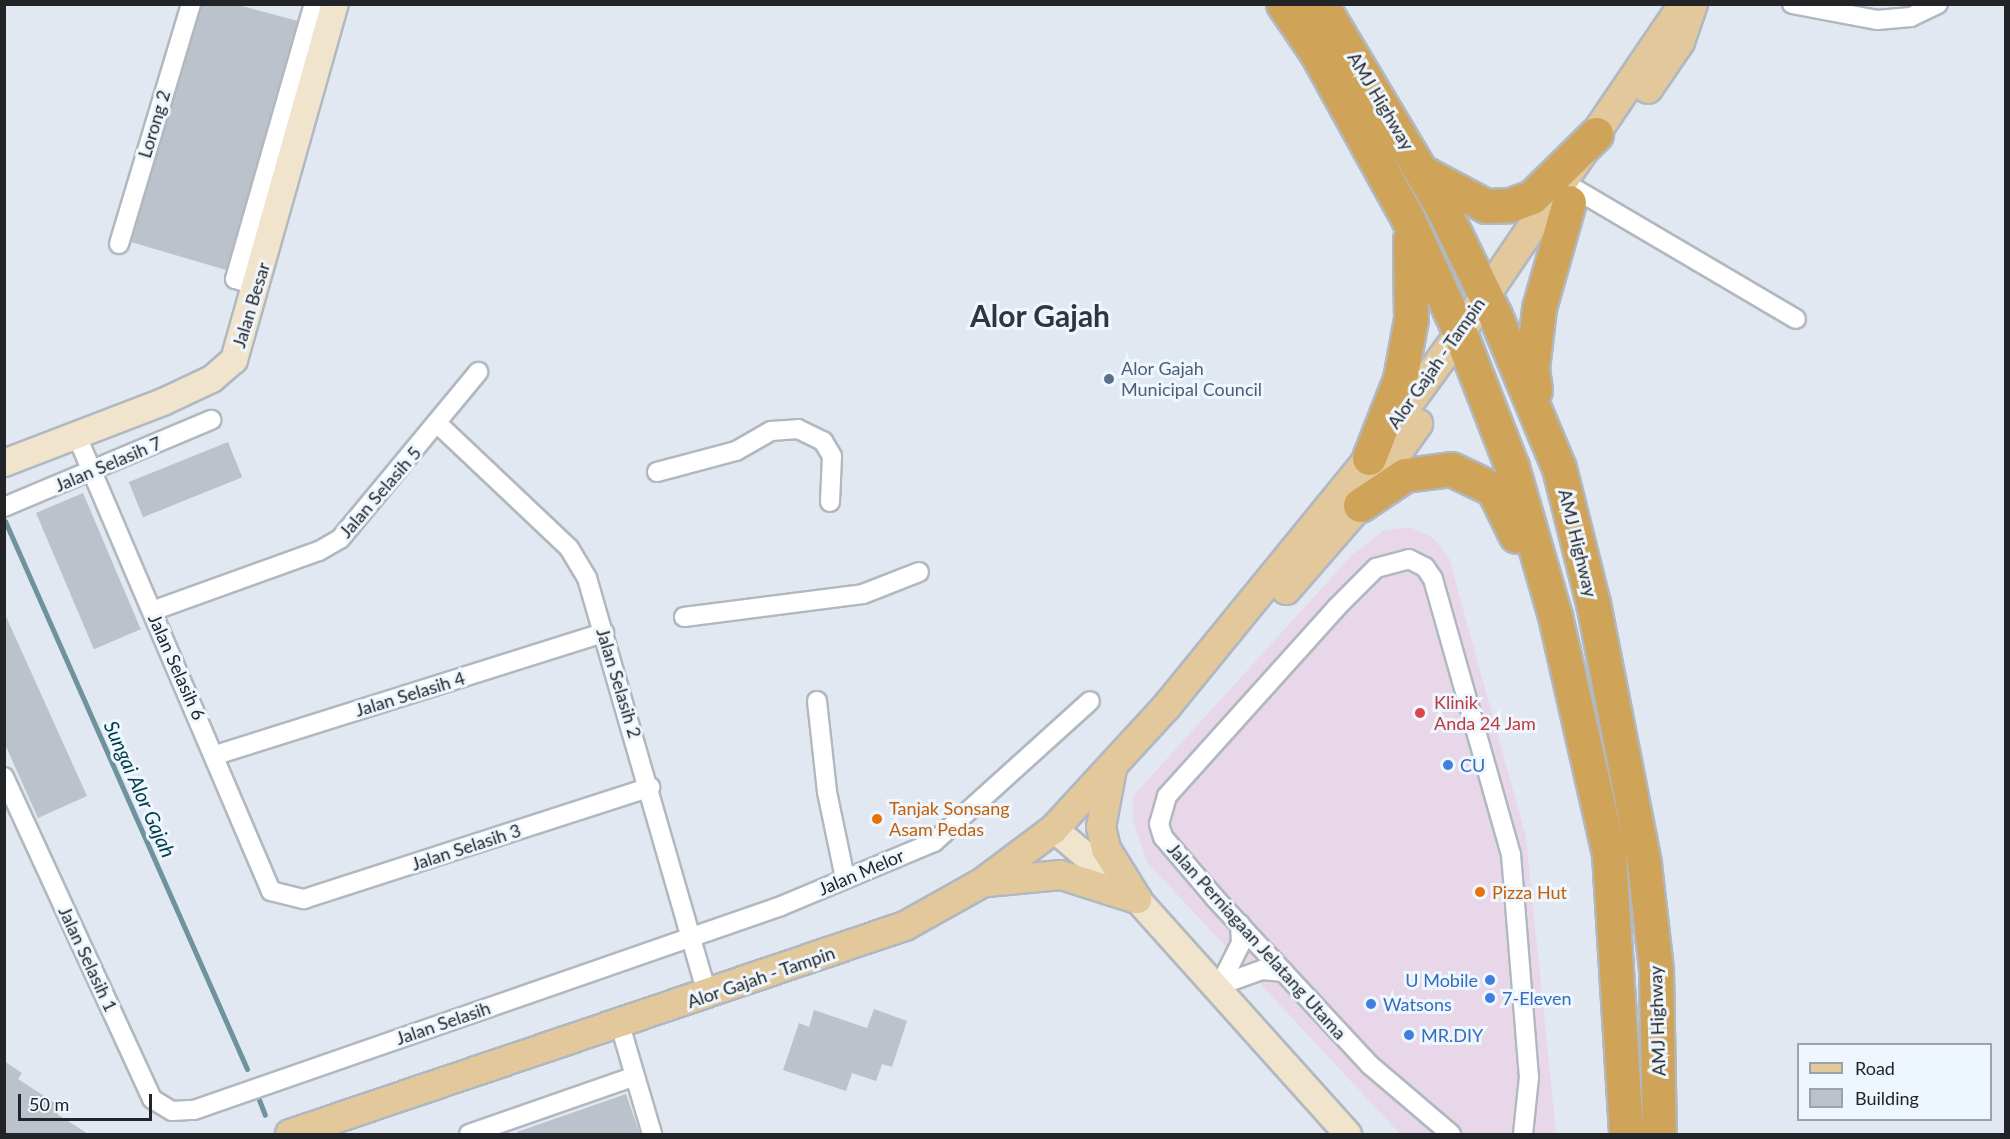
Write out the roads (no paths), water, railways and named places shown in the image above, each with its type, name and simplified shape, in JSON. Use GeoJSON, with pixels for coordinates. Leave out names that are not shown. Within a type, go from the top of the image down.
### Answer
{"type":"FeatureCollection","features":[{"type":"Feature","properties":{"kind":"highway","name":"AMJ Highway"},"geometry":{"type":"LineString","coordinates":[[1283,4],[1316,52],[1408,219],[1464,343],[1512,467],[1555,616],[1610,854],[1626,1134]]}},
{"type":"Feature","properties":{"kind":"highway","name":"AMJ Highway"},"geometry":{"type":"LineString","coordinates":[[1321,4],[1424,173],[1490,305],[1540,418],[1559,468],[1593,603],[1644,864],[1656,970],[1660,1080],[1659,1134]]}},
{"type":"Feature","properties":{"kind":"highway"},"geometry":{"type":"LineString","coordinates":[[1424,173],[1486,206],[1510,205],[1532,197],[1596,134]]}},
{"type":"Feature","properties":{"kind":"highway"},"geometry":{"type":"LineString","coordinates":[[1540,418],[1532,368],[1539,308],[1573,196]]}},
{"type":"Feature","properties":{"kind":"highway"},"geometry":{"type":"LineString","coordinates":[[1369,458],[1400,379],[1411,319],[1408,219]]}},
{"type":"Feature","properties":{"kind":"highway"},"geometry":{"type":"LineString","coordinates":[[1360,505],[1405,475],[1451,469],[1493,489],[1555,616]]}},
{"type":"Feature","properties":{"kind":"highway"},"geometry":{"type":"LineString","coordinates":[[1660,1080],[1667,1134]]}},
{"type":"Feature","properties":{"kind":"main road","name":"Alor Gajah - Tampin"},"geometry":{"type":"LineString","coordinates":[[1167,706],[1249,632],[1360,505],[1490,305],[1596,134],[1684,4]]}},
{"type":"Feature","properties":{"kind":"main road","name":"Alor Gajah - Tampin"},"geometry":{"type":"LineString","coordinates":[[1490,305],[1573,196],[1680,42],[1693,4]]}},
{"type":"Feature","properties":{"kind":"main road","name":"Alor Gajah - Tampin"},"geometry":{"type":"LineString","coordinates":[[290,1134],[708,996],[905,926],[982,883],[1054,829],[1167,706],[1464,343]]}},
{"type":"Feature","properties":{"kind":"main road"},"geometry":{"type":"LineString","coordinates":[[1114,764],[1101,827],[1106,849],[1137,899]]}},
{"type":"Feature","properties":{"kind":"main road"},"geometry":{"type":"LineString","coordinates":[[982,883],[1060,875],[1137,899]]}},
{"type":"Feature","properties":{"kind":"street","name":"Lorong 2"},"geometry":{"type":"LineString","coordinates":[[119,244],[191,4]]}},
{"type":"Feature","properties":{"kind":"street"},"geometry":{"type":"LineString","coordinates":[[258,286],[234,279],[314,4]]}},
{"type":"Feature","properties":{"kind":"street","name":"Jalan Besar"},"geometry":{"type":"LineString","coordinates":[[4,463],[212,379],[234,360],[258,286],[335,4]]}},
{"type":"Feature","properties":{"kind":"street"},"geometry":{"type":"LineString","coordinates":[[1792,4],[1877,20],[1911,18],[1938,4]]}},
{"type":"Feature","properties":{"kind":"street"},"geometry":{"type":"LineString","coordinates":[[1573,196],[1796,319]]}},
{"type":"Feature","properties":{"kind":"street","name":"Jalan Selasih 5"},"geometry":{"type":"LineString","coordinates":[[152,611],[319,551],[340,539],[438,424],[478,372]]}},
{"type":"Feature","properties":{"kind":"street","name":"Jalan Selasih 7"},"geometry":{"type":"LineString","coordinates":[[4,507],[211,420]]}},
{"type":"Feature","properties":{"kind":"street","name":"Jalan Selasih 2"},"geometry":{"type":"LineString","coordinates":[[438,424],[568,548],[587,578],[650,787],[708,996]]}},
{"type":"Feature","properties":{"kind":"street"},"geometry":{"type":"LineString","coordinates":[[657,472],[736,452],[771,431],[798,429],[823,441],[832,456],[830,502]]}},
{"type":"Feature","properties":{"kind":"street","name":"Jalan Selasih 6"},"geometry":{"type":"LineString","coordinates":[[76,434],[216,755],[271,891],[281,897]]}},
{"type":"Feature","properties":{"kind":"street","name":"Jalan Perniagaan Jelatang Utama"},"geometry":{"type":"LineString","coordinates":[[1450,1134],[1370,1065],[1163,837],[1159,824],[1167,796],[1366,577],[1376,568],[1409,559],[1425,567],[1433,579],[1510,854],[1529,1077],[1523,1134]]}},
{"type":"Feature","properties":{"kind":"street"},"geometry":{"type":"LineString","coordinates":[[684,617],[863,594],[919,572]]}},
{"type":"Feature","properties":{"kind":"street","name":"Jalan Selasih 4"},"geometry":{"type":"LineString","coordinates":[[216,755],[604,633]]}},
{"type":"Feature","properties":{"kind":"street"},"geometry":{"type":"LineString","coordinates":[[818,701],[827,792],[845,878]]}},
{"type":"Feature","properties":{"kind":"street","name":"Jalan Melor"},"geometry":{"type":"LineString","coordinates":[[693,936],[934,842],[1090,701]]}},
{"type":"Feature","properties":{"kind":"street","name":"Jalan Selasih 1"},"geometry":{"type":"LineString","coordinates":[[4,777],[152,1098],[172,1111],[194,1110]]}},
{"type":"Feature","properties":{"kind":"street","name":"Jalan Selasih 3"},"geometry":{"type":"LineString","coordinates":[[281,897],[304,899],[650,787]]}},
{"type":"Feature","properties":{"kind":"street"},"geometry":{"type":"LineString","coordinates":[[1054,829],[1137,899],[1220,986],[1348,1134]]}},
{"type":"Feature","properties":{"kind":"street"},"geometry":{"type":"LineString","coordinates":[[1220,986],[1241,944],[1240,924]]}},
{"type":"Feature","properties":{"kind":"street","name":"Jalan Selasih"},"geometry":{"type":"LineString","coordinates":[[194,1110],[693,936]]}},
{"type":"Feature","properties":{"kind":"street"},"geometry":{"type":"LineString","coordinates":[[1220,986],[1263,970],[1284,972]]}},
{"type":"Feature","properties":{"kind":"street"},"geometry":{"type":"LineString","coordinates":[[620,1024],[633,1077],[652,1134]]}},
{"type":"Feature","properties":{"kind":"street"},"geometry":{"type":"LineString","coordinates":[[469,1134],[633,1077]]}},
{"type":"Feature","properties":{"kind":"waterway","name":"Sungai Alor Gajah"},"geometry":{"type":"LineString","coordinates":[[5,521],[247,1069]]}},
{"type":"Feature","properties":{"kind":"waterway","name":"Sungai Alor Gajah"},"geometry":{"type":"LineString","coordinates":[[258,1097],[265,1115]]}},
{"type":"Feature","properties":{"kind":"place","name":"Alor Gajah Municipal Council"},"geometry":{"type":"Point","coordinates":[1109,379]}},
{"type":"Feature","properties":{"kind":"place","name":"Klinik Anda 24 Jam"},"geometry":{"type":"Point","coordinates":[1420,713]}},
{"type":"Feature","properties":{"kind":"place","name":"CU"},"geometry":{"type":"Point","coordinates":[1448,765]}},
{"type":"Feature","properties":{"kind":"place","name":"Tanjak Sonsang Asam Pedas"},"geometry":{"type":"Point","coordinates":[877,819]}},
{"type":"Feature","properties":{"kind":"place","name":"Pizza Hut"},"geometry":{"type":"Point","coordinates":[1480,892]}},
{"type":"Feature","properties":{"kind":"place","name":"U Mobile"},"geometry":{"type":"Point","coordinates":[1490,980]}},
{"type":"Feature","properties":{"kind":"place","name":"7-Eleven"},"geometry":{"type":"Point","coordinates":[1490,998]}},
{"type":"Feature","properties":{"kind":"place","name":"Watsons"},"geometry":{"type":"Point","coordinates":[1371,1004]}},
{"type":"Feature","properties":{"kind":"place","name":"MR.DIY"},"geometry":{"type":"Point","coordinates":[1409,1035]}},
{"type":"Feature","properties":{"kind":"district","name":"Alor Gajah"},"geometry":{"type":"Point","coordinates":[1040,315]}}]}
